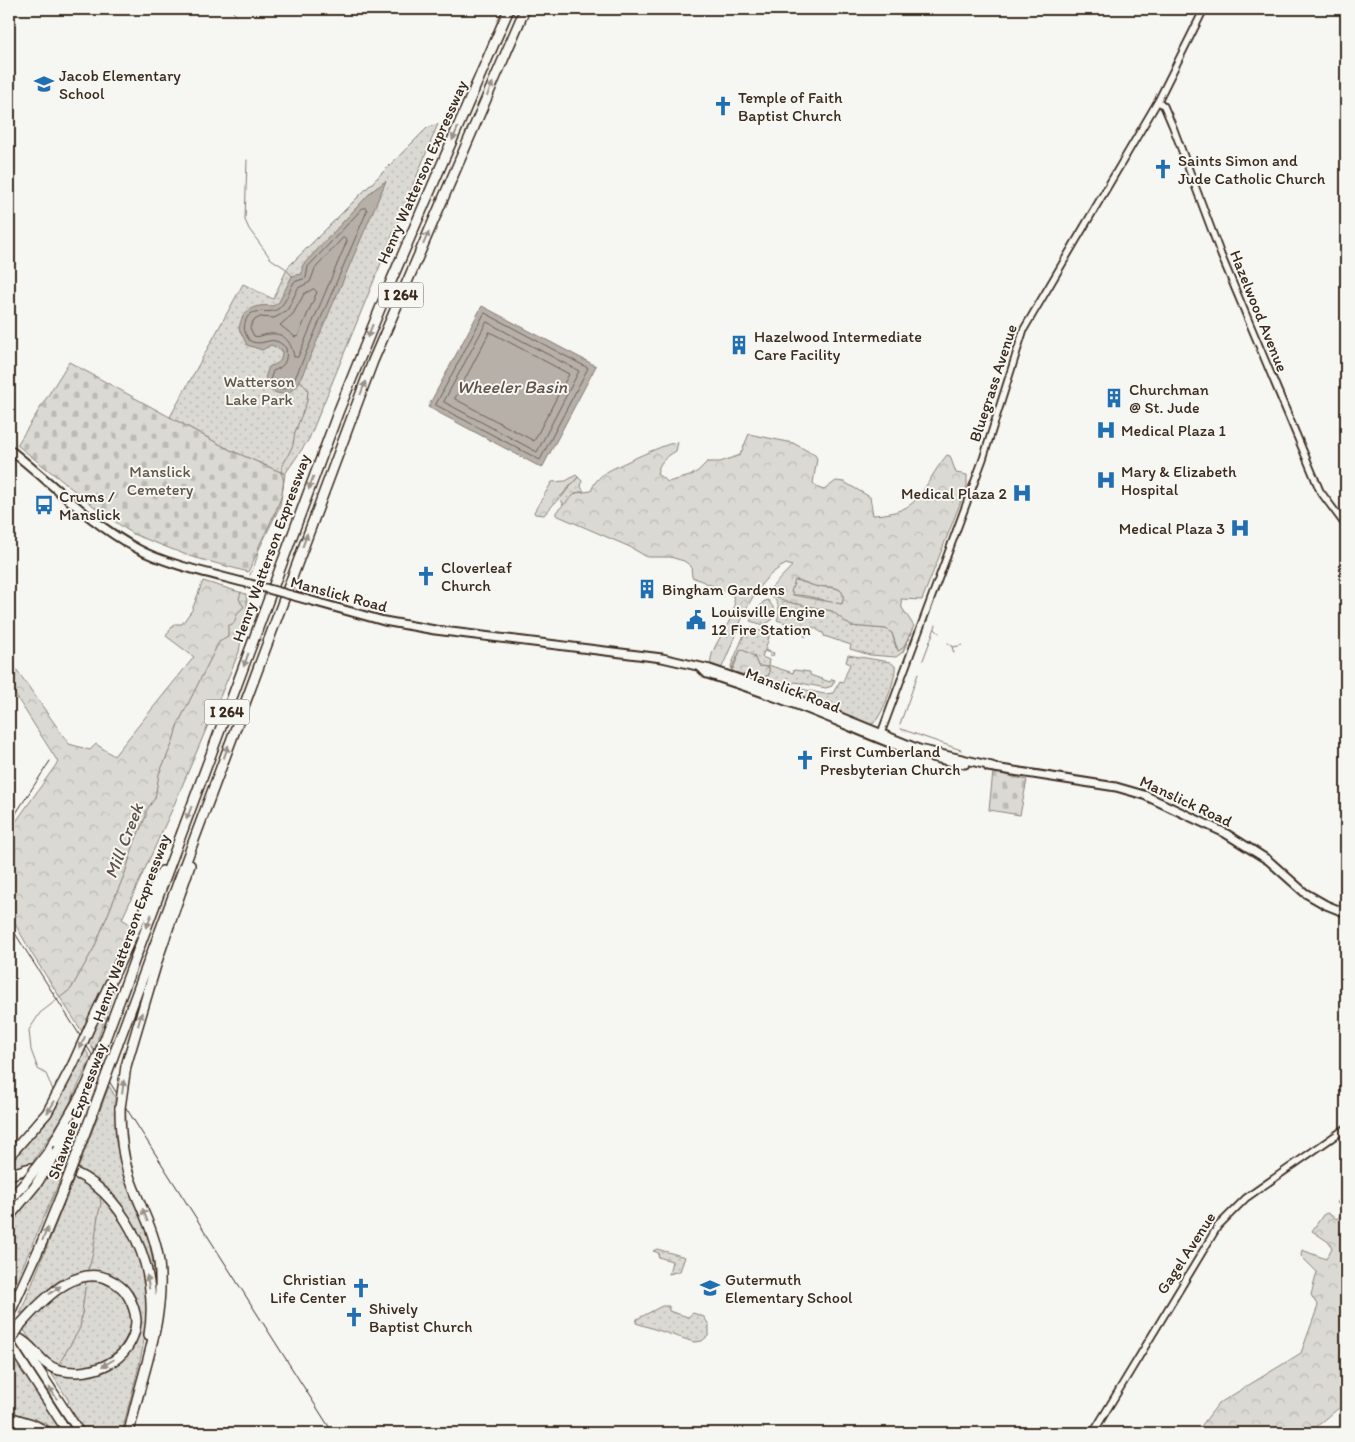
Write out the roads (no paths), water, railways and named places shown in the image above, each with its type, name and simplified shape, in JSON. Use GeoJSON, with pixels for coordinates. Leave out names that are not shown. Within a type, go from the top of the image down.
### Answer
{"type":"FeatureCollection","features":[{"type":"Feature","properties":{"kind":"highway","name":"Henry Watterson Expressway"},"geometry":{"type":"LineString","coordinates":[[78,1104],[104,1042],[339,410],[396,270],[509,9]]}},
{"type":"Feature","properties":{"kind":"highway","name":"Henry Watterson Expressway"},"geometry":{"type":"LineString","coordinates":[[198,830],[374,361],[525,9]]}},
{"type":"Feature","properties":{"kind":"highway"},"geometry":{"type":"LineString","coordinates":[[129,1433],[136,1399],[158,1320],[160,1271],[156,1244],[129,1176],[124,1156],[120,1108],[126,1066],[159,955],[190,865],[198,830]]}},
{"type":"Feature","properties":{"kind":"highway","name":"Shawnee Expressway"},"geometry":{"type":"LineString","coordinates":[[10,1313],[64,1188],[198,830]]}},
{"type":"Feature","properties":{"kind":"highway"},"geometry":{"type":"LineString","coordinates":[[9,1156],[47,1113],[73,1064],[161,873],[178,843]]}},
{"type":"Feature","properties":{"kind":"highway","name":"Shawnee Expressway"},"geometry":{"type":"LineString","coordinates":[[9,1200],[54,1150],[78,1104]]}},
{"type":"Feature","properties":{"kind":"highway"},"geometry":{"type":"LineString","coordinates":[[9,1217],[37,1183],[54,1150]]}},
{"type":"Feature","properties":{"kind":"highway"},"geometry":{"type":"LineString","coordinates":[[9,1176],[28,1169],[54,1167],[77,1173],[102,1191],[129,1226],[145,1264],[151,1306],[149,1339],[136,1390],[136,1399]]}},
{"type":"Feature","properties":{"kind":"highway"},"geometry":{"type":"LineString","coordinates":[[9,1343],[21,1324],[42,1299],[60,1286],[78,1278],[95,1276],[116,1283],[127,1293],[136,1322],[133,1334],[121,1355],[94,1371],[57,1370],[43,1361],[25,1341],[18,1338]]}},
{"type":"Feature","properties":{"kind":"highway"},"geometry":{"type":"LineString","coordinates":[[9,1417],[49,1433]]}},
{"type":"Feature","properties":{"kind":"highway"},"geometry":{"type":"LineString","coordinates":[[9,1427],[39,1428]]}},
{"type":"Feature","properties":{"kind":"main road","name":"Manslick Road"},"geometry":{"type":"LineString","coordinates":[[9,449],[91,520],[140,550],[250,584],[384,621],[427,629],[662,658],[710,669],[794,698],[880,736],[919,748],[992,766],[1116,787],[1144,795],[1241,842],[1268,860],[1305,893],[1326,905],[1346,913]]}},
{"type":"Feature","properties":{"kind":"main road"},"geometry":{"type":"LineString","coordinates":[[9,1324],[80,1433]]}},
{"type":"Feature","properties":{"kind":"main road"},"geometry":{"type":"LineString","coordinates":[[9,1343],[68,1433]]}},
{"type":"Feature","properties":{"kind":"street","name":"Bluegrass Avenue"},"geometry":{"type":"LineString","coordinates":[[880,736],[983,459],[1024,329],[1158,101],[1204,9]]}},
{"type":"Feature","properties":{"kind":"street","name":"Hazelwood Avenue"},"geometry":{"type":"LineString","coordinates":[[1158,101],[1164,106],[1173,127],[1221,255],[1320,491],[1346,526]]}},
{"type":"Feature","properties":{"kind":"street","name":"Gagel Avenue"},"geometry":{"type":"LineString","coordinates":[[1093,1433],[1218,1226],[1236,1206],[1260,1187],[1346,1128]]}},
{"type":"Feature","properties":{"kind":"water"},"geometry":{"type":"Polygon","coordinates":[[[386,181],[298,385],[287,394],[271,390],[265,378],[270,366],[280,361],[282,350],[271,345],[262,350],[247,345],[239,329],[243,317],[250,309],[260,306],[273,306],[279,302],[292,276],[302,274],[302,266],[372,191],[386,181]]]}},
{"type":"Feature","properties":{"kind":"water","name":"Wheeler Basin"},"geometry":{"type":"Polygon","coordinates":[[[482,306],[596,366],[542,468],[428,407],[482,306]]]}},
{"type":"Feature","properties":{"kind":"waterway","name":"Mill Creek"},"geometry":{"type":"LineString","coordinates":[[230,9],[238,17]]}},
{"type":"Feature","properties":{"kind":"waterway","name":"Mill Creek"},"geometry":{"type":"LineString","coordinates":[[247,160],[245,220],[249,229],[271,259],[285,268],[292,276]]}},
{"type":"Feature","properties":{"kind":"waterway","name":"Mill Creek"},"geometry":{"type":"LineString","coordinates":[[250,575],[257,558],[258,549],[280,500],[283,489],[281,473],[283,465],[293,445],[295,432],[307,401],[308,390],[300,380]]}},
{"type":"Feature","properties":{"kind":"waterway","name":"Mill Creek"},"geometry":{"type":"LineString","coordinates":[[53,1090],[46,1074],[38,1069],[31,1050],[29,1030],[40,1013],[71,989],[94,948],[125,873],[135,841],[146,816],[146,811],[155,798],[159,774],[173,742],[177,726],[219,642],[228,637],[228,626],[234,623],[238,612],[244,607],[239,599],[241,592]]}},
{"type":"Feature","properties":{"kind":"waterway"},"geometry":{"type":"LineString","coordinates":[[923,660],[936,625]]}},
{"type":"Feature","properties":{"kind":"waterway"},"geometry":{"type":"LineString","coordinates":[[935,629],[939,633]]}},
{"type":"Feature","properties":{"kind":"waterway"},"geometry":{"type":"LineString","coordinates":[[948,643],[954,647],[962,645]]}},
{"type":"Feature","properties":{"kind":"waterway"},"geometry":{"type":"LineString","coordinates":[[952,647],[954,653]]}},
{"type":"Feature","properties":{"kind":"waterway"},"geometry":{"type":"LineString","coordinates":[[900,724],[918,674]]}},
{"type":"Feature","properties":{"kind":"waterway"},"geometry":{"type":"LineString","coordinates":[[901,729],[961,750]]}},
{"type":"Feature","properties":{"kind":"waterway","name":"Mill Creek"},"geometry":{"type":"LineString","coordinates":[[87,1272],[94,1247],[101,1204],[100,1198]]}},
{"type":"Feature","properties":{"kind":"waterway","name":"Mill Creek"},"geometry":{"type":"LineString","coordinates":[[59,1364],[80,1328],[86,1281]]}},
{"type":"Feature","properties":{"kind":"railway"},"geometry":{"type":"LineString","coordinates":[[9,824],[50,761]]}},
{"type":"Feature","properties":{"kind":"railway"},"geometry":{"type":"LineString","coordinates":[[9,924],[333,1433]]}},
{"type":"Feature","properties":{"kind":"place","name":"Jacob Elementary School"},"geometry":{"type":"Point","coordinates":[44,84]}},
{"type":"Feature","properties":{"kind":"place","name":"Temple of Faith Baptist Church"},"geometry":{"type":"Point","coordinates":[723,106]}},
{"type":"Feature","properties":{"kind":"place","name":"Saints Simon and Jude Catholic Church"},"geometry":{"type":"Point","coordinates":[1163,169]}},
{"type":"Feature","properties":{"kind":"place","name":"Hazelwood Intermediate Care Facility"},"geometry":{"type":"Point","coordinates":[739,345]}},
{"type":"Feature","properties":{"kind":"place","name":"Churchman @ St. Jude"},"geometry":{"type":"Point","coordinates":[1114,398]}},
{"type":"Feature","properties":{"kind":"place","name":"Medical Plaza 1"},"geometry":{"type":"Point","coordinates":[1106,430]}},
{"type":"Feature","properties":{"kind":"place","name":"Mary & Elizabeth Hospital"},"geometry":{"type":"Point","coordinates":[1106,480]}},
{"type":"Feature","properties":{"kind":"place","name":"Medical Plaza 2"},"geometry":{"type":"Point","coordinates":[1022,493]}},
{"type":"Feature","properties":{"kind":"place","name":"Crums / Manslick"},"geometry":{"type":"Point","coordinates":[44,505]}},
{"type":"Feature","properties":{"kind":"place","name":"Medical Plaza 3"},"geometry":{"type":"Point","coordinates":[1240,528]}},
{"type":"Feature","properties":{"kind":"place","name":"Cloverleaf Church"},"geometry":{"type":"Point","coordinates":[426,576]}},
{"type":"Feature","properties":{"kind":"place","name":"Bingham Gardens"},"geometry":{"type":"Point","coordinates":[647,589]}},
{"type":"Feature","properties":{"kind":"place","name":"Louisville Engine 12 Fire Station"},"geometry":{"type":"Point","coordinates":[696,620]}},
{"type":"Feature","properties":{"kind":"place","name":"First Cumberland Presbyterian Church"},"geometry":{"type":"Point","coordinates":[805,760]}},
{"type":"Feature","properties":{"kind":"place","name":"Christian Life Center"},"geometry":{"type":"Point","coordinates":[361,1288]}},
{"type":"Feature","properties":{"kind":"place","name":"Gutermuth Elementary School"},"geometry":{"type":"Point","coordinates":[710,1288]}},
{"type":"Feature","properties":{"kind":"place","name":"Shively Baptist Church"},"geometry":{"type":"Point","coordinates":[354,1317]}},
{"type":"Feature","properties":{"kind":"park label","name":"Watterson Lake Park"},"geometry":{"type":"Point","coordinates":[259,390]}},
{"type":"Feature","properties":{"kind":"park label","name":"Manslick Cemetery"},"geometry":{"type":"Point","coordinates":[160,480]}}]}
